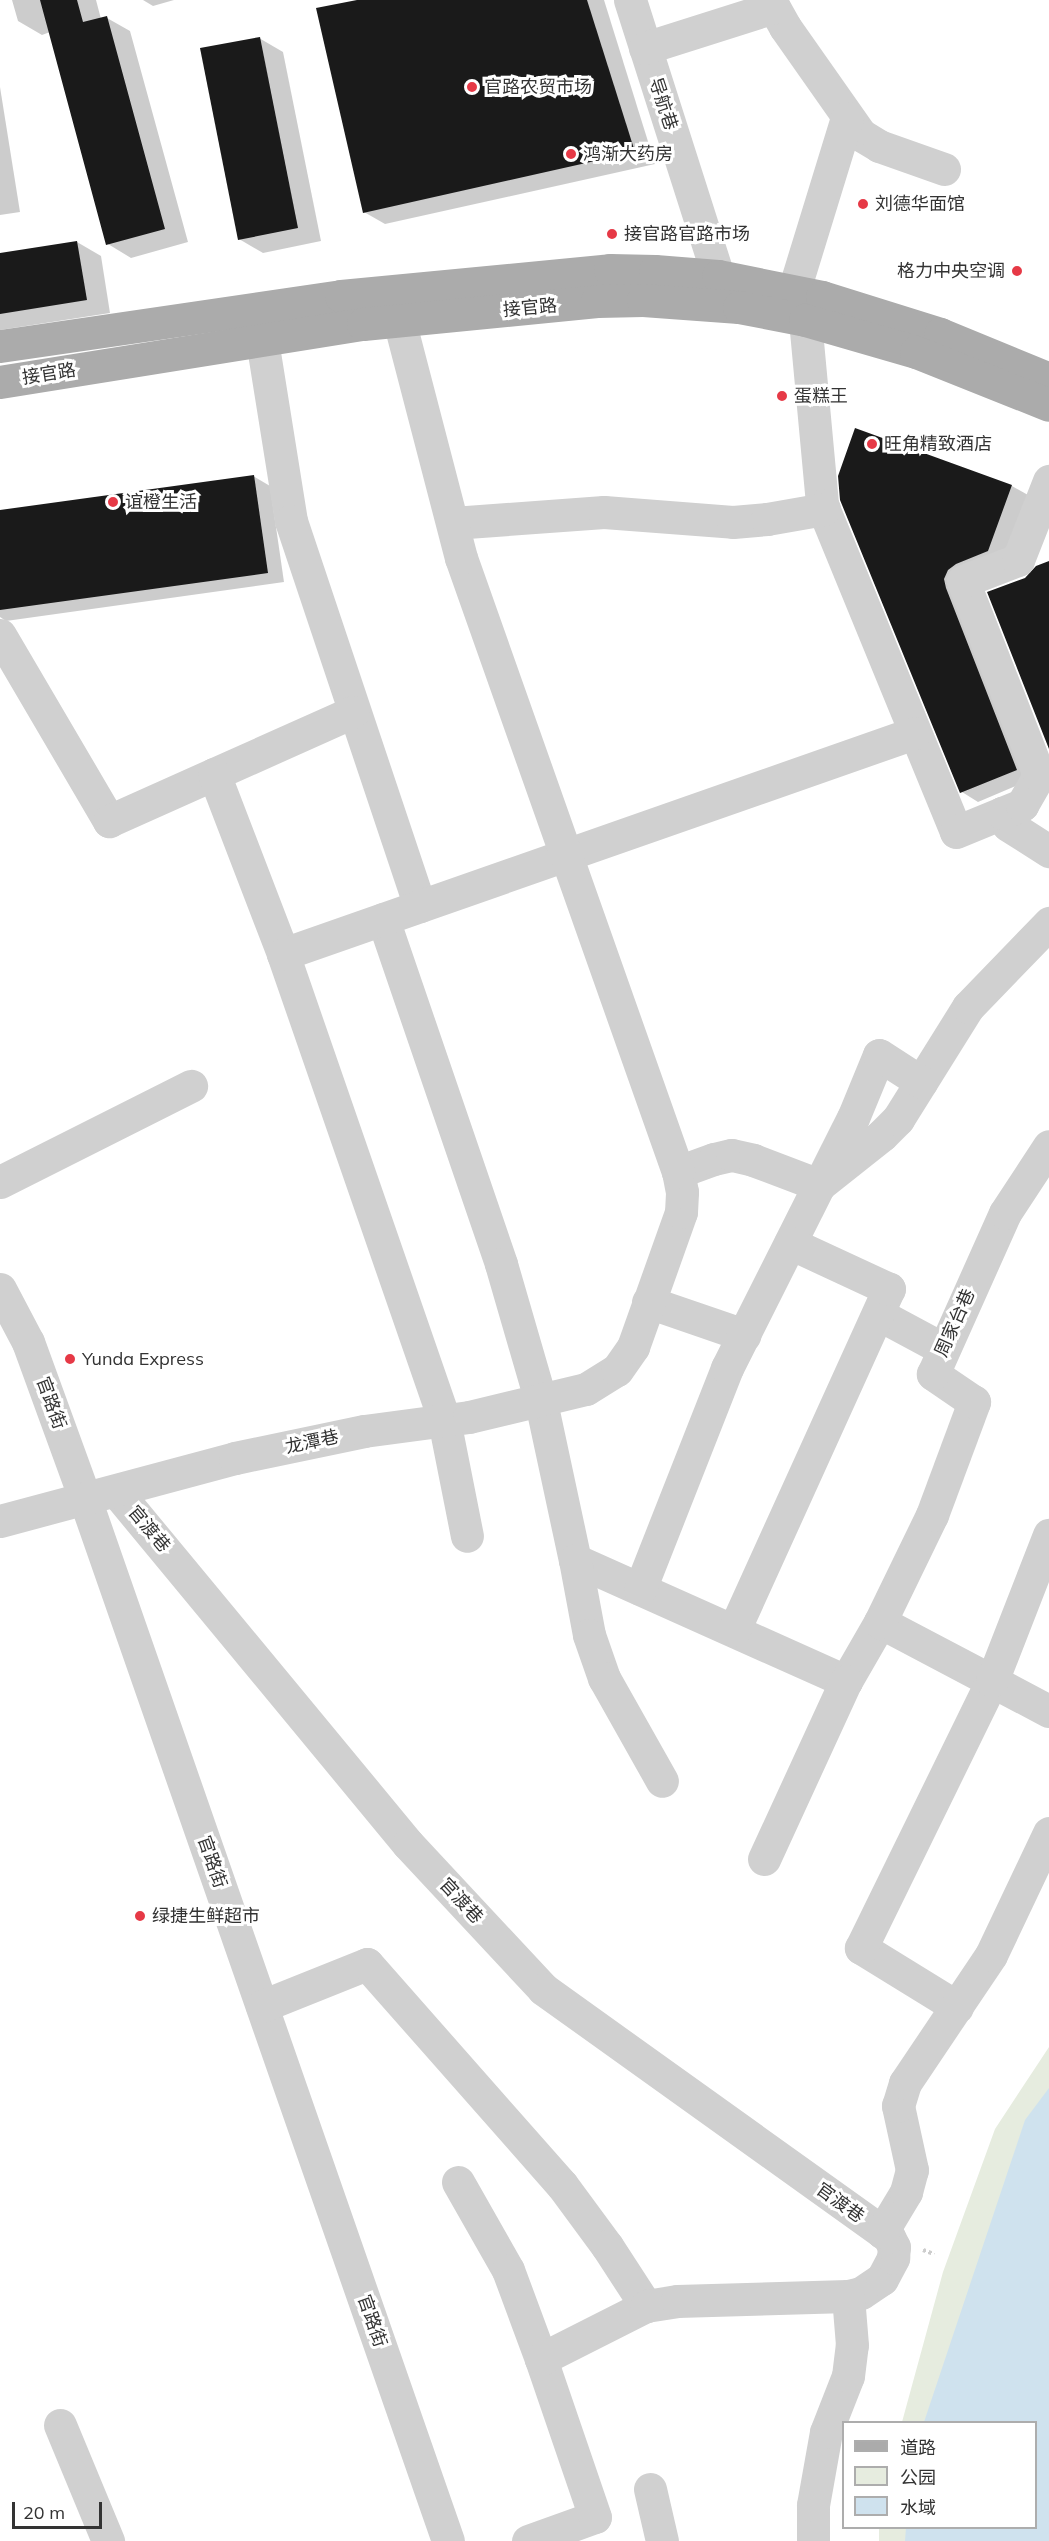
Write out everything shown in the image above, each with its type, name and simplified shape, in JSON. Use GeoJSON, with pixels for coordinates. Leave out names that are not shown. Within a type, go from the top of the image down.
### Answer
{"type":"FeatureCollection","features":[{"type":"Feature","properties":{"kind":"main road","name":"接官路"},"geometry":{"type":"LineString","coordinates":[[0,346],[341,296],[505,279],[610,270],[718,276],[799,305],[1049,405]]}},
{"type":"Feature","properties":{"kind":"main road","name":"接官路"},"geometry":{"type":"LineString","coordinates":[[0,382],[399,320],[597,301],[643,300],[738,307],[799,305],[940,334],[1049,379]]}},
{"type":"Feature","properties":{"kind":"street","name":"导航巷"},"geometry":{"type":"LineString","coordinates":[[630,0],[718,276]]}},
{"type":"Feature","properties":{"kind":"street"},"geometry":{"type":"LineString","coordinates":[[645,48],[772,3],[847,118],[861,135],[879,146],[944,169]]}},
{"type":"Feature","properties":{"kind":"street"},"geometry":{"type":"LineString","coordinates":[[847,118],[799,305],[824,510],[956,832],[1022,805],[1039,775],[963,581],[1018,560],[1049,481]]}},
{"type":"Feature","properties":{"kind":"street","name":"龙潭巷"},"geometry":{"type":"LineString","coordinates":[[0,1521],[236,1458],[364,1431],[444,1420],[541,1402],[586,1389],[617,1370],[633,1347],[681,1212],[682,1192],[678,1172],[461,558],[399,320]]}},
{"type":"Feature","properties":{"kind":"street"},"geometry":{"type":"LineString","coordinates":[[262,340],[291,521],[420,906]]}},
{"type":"Feature","properties":{"kind":"street"},"geometry":{"type":"LineString","coordinates":[[453,523],[604,512],[732,522],[824,510]]}},
{"type":"Feature","properties":{"kind":"street"},"geometry":{"type":"LineString","coordinates":[[0,635],[109,821],[353,711]]}},
{"type":"Feature","properties":{"kind":"street"},"geometry":{"type":"LineString","coordinates":[[283,954],[915,733]]}},
{"type":"Feature","properties":{"kind":"street"},"geometry":{"type":"LineString","coordinates":[[214,774],[283,954],[444,1420],[467,1536]]}},
{"type":"Feature","properties":{"kind":"street"},"geometry":{"type":"LineString","coordinates":[[1002,813],[1008,825],[1049,851]]}},
{"type":"Feature","properties":{"kind":"street"},"geometry":{"type":"LineString","coordinates":[[383,919],[501,1264],[541,1402],[589,1635],[604,1678],[662,1781]]}},
{"type":"Feature","properties":{"kind":"street"},"geometry":{"type":"LineString","coordinates":[[819,1185],[882,1136],[898,1119],[968,1007],[1049,923]]}},
{"type":"Feature","properties":{"kind":"street"},"geometry":{"type":"LineString","coordinates":[[640,1589],[727,1368],[853,1118],[879,1055],[921,1082]]}},
{"type":"Feature","properties":{"kind":"street"},"geometry":{"type":"LineString","coordinates":[[0,1182],[191,1086]]}},
{"type":"Feature","properties":{"kind":"street","name":"周家台巷"},"geometry":{"type":"LineString","coordinates":[[880,1622],[932,1515],[974,1402],[933,1374],[1005,1213],[1049,1146]]}},
{"type":"Feature","properties":{"kind":"street"},"geometry":{"type":"LineString","coordinates":[[678,1172],[732,1155],[753,1160],[819,1185]]}},
{"type":"Feature","properties":{"kind":"street"},"geometry":{"type":"LineString","coordinates":[[734,1630],[889,1289],[790,1243]]}},
{"type":"Feature","properties":{"kind":"street","name":"官路街"},"geometry":{"type":"LineString","coordinates":[[0,1289],[28,1342],[101,1495],[262,2006],[448,2541]]}},
{"type":"Feature","properties":{"kind":"street"},"geometry":{"type":"LineString","coordinates":[[648,1302],[744,1335]]}},
{"type":"Feature","properties":{"kind":"street"},"geometry":{"type":"LineString","coordinates":[[878,1314],[943,1350]]}},
{"type":"Feature","properties":{"kind":"street","name":"官渡巷"},"geometry":{"type":"LineString","coordinates":[[101,1495],[408,1844],[543,1989],[882,2232]]}},
{"type":"Feature","properties":{"kind":"street"},"geometry":{"type":"LineString","coordinates":[[957,2007],[861,1948],[992,1681],[1049,1535]]}},
{"type":"Feature","properties":{"kind":"street"},"geometry":{"type":"LineString","coordinates":[[575,1560],[846,1681]]}},
{"type":"Feature","properties":{"kind":"street"},"geometry":{"type":"LineString","coordinates":[[764,1860],[846,1681],[880,1622],[1049,1711]]}},
{"type":"Feature","properties":{"kind":"street"},"geometry":{"type":"LineString","coordinates":[[542,2359],[646,2306],[677,2301],[848,2296],[861,2293],[882,2279],[893,2258],[894,2247],[889,2237],[882,2232],[906,2193],[912,2170],[898,2106],[905,2083],[991,1955],[1049,1833]]}},
{"type":"Feature","properties":{"kind":"street"},"geometry":{"type":"LineString","coordinates":[[262,2006],[367,1964],[562,2186],[607,2246],[646,2306]]}},
{"type":"Feature","properties":{"kind":"street"},"geometry":{"type":"LineString","coordinates":[[459,2182],[508,2270],[542,2359],[595,2517],[528,2541]]}},
{"type":"Feature","properties":{"kind":"street"},"geometry":{"type":"LineString","coordinates":[[813,2541],[813,2505],[825,2432],[848,2376],[852,2345],[848,2296]]}},
{"type":"Feature","properties":{"kind":"street"},"geometry":{"type":"LineString","coordinates":[[60,2425],[108,2541]]}},
{"type":"Feature","properties":{"kind":"street"},"geometry":{"type":"LineString","coordinates":[[650,2489],[662,2541]]}},
{"type":"Feature","properties":{"kind":"green space"},"geometry":{"type":"Polygon","coordinates":[[[1049,2047],[1049,2541],[879,2541],[879,2529],[1037,2529],[1037,2421],[902,2421],[943,2272],[995,2129],[1049,2047]]]}},
{"type":"Feature","properties":{"kind":"water"},"geometry":{"type":"Polygon","coordinates":[[[1049,2088],[1049,2541],[905,2541],[906,2529],[1037,2529],[1037,2421],[924,2421],[1025,2120],[1049,2088]]]}},
{"type":"Feature","properties":{"kind":"building"},"geometry":{"type":"Polygon","coordinates":[[[40,0],[77,0],[83,22],[107,16],[165,229],[106,245],[40,0]]]}},
{"type":"Feature","properties":{"kind":"building","name":"官路农贸市场"},"geometry":{"type":"Polygon","coordinates":[[[357,0],[587,0],[635,152],[363,213],[316,8],[357,0]]]}},
{"type":"Feature","properties":{"kind":"building"},"geometry":{"type":"Polygon","coordinates":[[[260,37],[298,228],[238,240],[200,48],[260,37]]]}},
{"type":"Feature","properties":{"kind":"building"},"geometry":{"type":"Polygon","coordinates":[[[77,241],[87,300],[0,314],[0,253],[77,241]]]}},
{"type":"Feature","properties":{"kind":"building"},"geometry":{"type":"Polygon","coordinates":[[[855,428],[1012,485],[988,551],[956,564],[948,570],[944,579],[1017,770],[960,793],[840,500],[838,476],[855,428]]]}},
{"type":"Feature","properties":{"kind":"building"},"geometry":{"type":"Polygon","coordinates":[[[254,475],[268,573],[0,610],[0,510],[254,475]]]}},
{"type":"Feature","properties":{"kind":"building"},"geometry":{"type":"Polygon","coordinates":[[[1049,561],[1049,749],[987,592],[1025,578],[1036,566],[1049,561]]]}},
{"type":"Feature","properties":{"kind":"place","name":"官路农贸市场"},"geometry":{"type":"Point","coordinates":[472,87]}},
{"type":"Feature","properties":{"kind":"place","name":"鸿渐大药房"},"geometry":{"type":"Point","coordinates":[571,154]}},
{"type":"Feature","properties":{"kind":"place","name":"刘德华面馆"},"geometry":{"type":"Point","coordinates":[863,204]}},
{"type":"Feature","properties":{"kind":"place","name":"接官路官路市场"},"geometry":{"type":"Point","coordinates":[612,234]}},
{"type":"Feature","properties":{"kind":"place","name":"格力中央空调"},"geometry":{"type":"Point","coordinates":[1017,271]}},
{"type":"Feature","properties":{"kind":"place","name":"蛋糕王"},"geometry":{"type":"Point","coordinates":[782,396]}},
{"type":"Feature","properties":{"kind":"place","name":"旺角精致酒店"},"geometry":{"type":"Point","coordinates":[872,444]}},
{"type":"Feature","properties":{"kind":"place","name":"谊橙生活"},"geometry":{"type":"Point","coordinates":[113,502]}},
{"type":"Feature","properties":{"kind":"place","name":"Yunda Express"},"geometry":{"type":"Point","coordinates":[70,1359]}},
{"type":"Feature","properties":{"kind":"place","name":"绿捷生鲜超市"},"geometry":{"type":"Point","coordinates":[140,1916]}}]}
